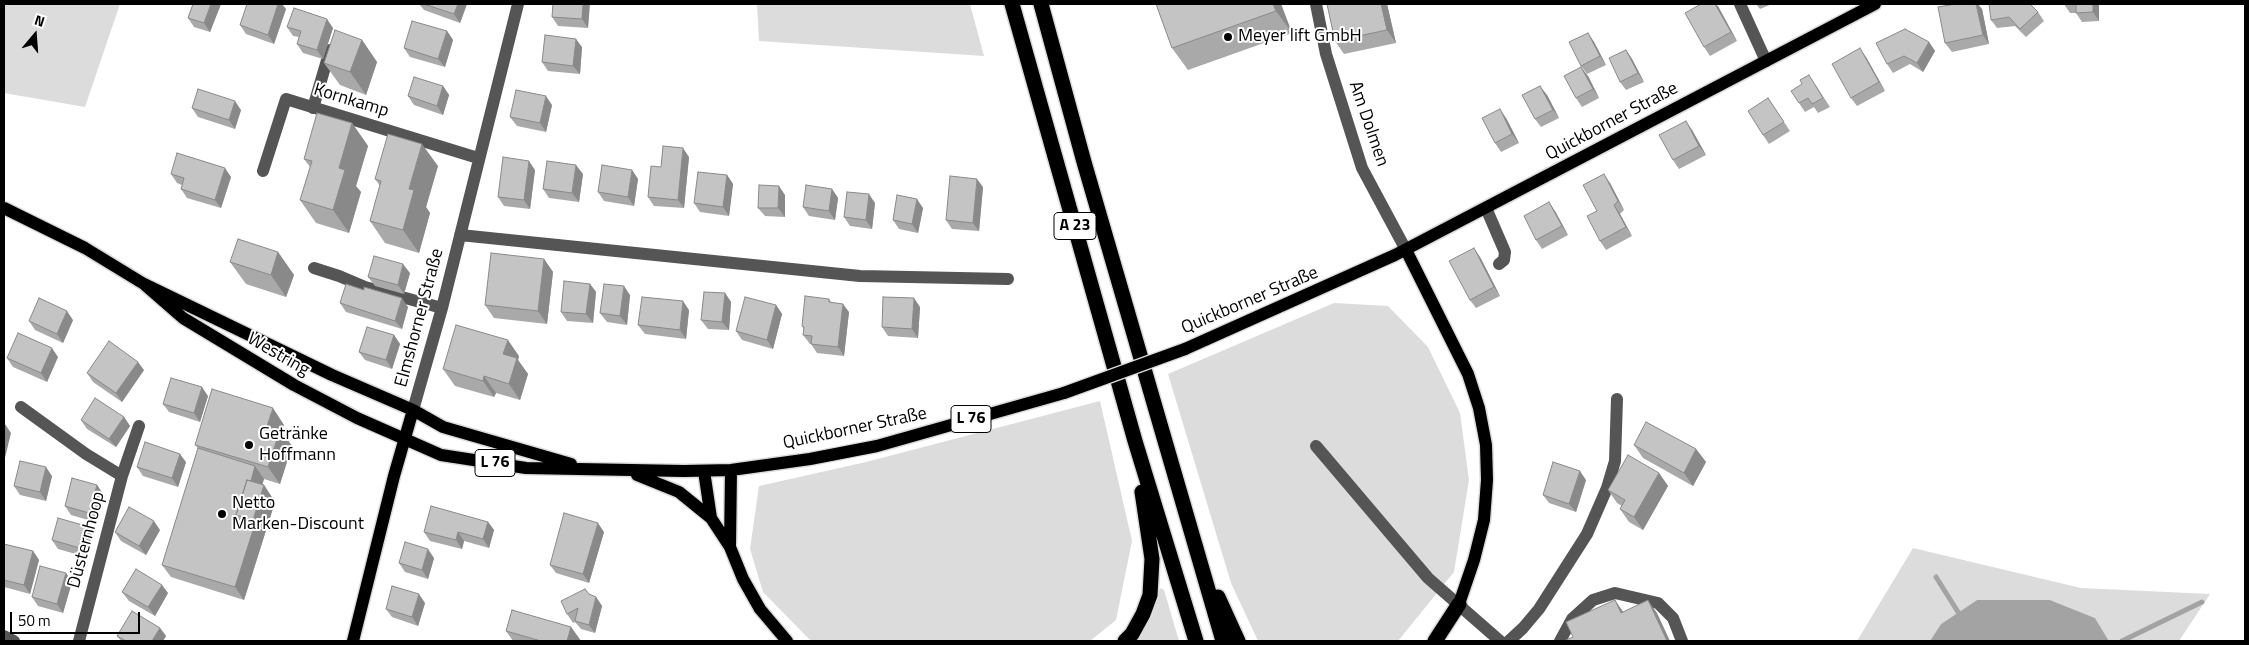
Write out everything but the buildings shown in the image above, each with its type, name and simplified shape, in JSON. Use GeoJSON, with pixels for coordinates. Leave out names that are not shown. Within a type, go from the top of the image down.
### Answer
{"type":"FeatureCollection","features":[{"type":"Feature","properties":{"kind":"highway","name":"A 23"},"geometry":{"type":"LineString","coordinates":[[1012,4],[1135,441],[1196,641]]}},
{"type":"Feature","properties":{"kind":"highway","name":"A 23"},"geometry":{"type":"LineString","coordinates":[[1041,4],[1084,162],[1223,641]]}},
{"type":"Feature","properties":{"kind":"highway"},"geometry":{"type":"LineString","coordinates":[[1125,641],[1132,634],[1144,614],[1150,595],[1152,559],[1135,441]]}},
{"type":"Feature","properties":{"kind":"highway"},"geometry":{"type":"LineString","coordinates":[[1195,549],[1238,641]]}},
{"type":"Feature","properties":{"kind":"highway"},"geometry":{"type":"LineString","coordinates":[[1436,641],[1459,604]]}},
{"type":"Feature","properties":{"kind":"main road","name":"Quickborner Straße"},"geometry":{"type":"LineString","coordinates":[[404,440],[441,455],[526,468],[629,471],[731,470],[810,459],[877,446],[1064,393],[1184,349],[1406,250],[1875,4]]}},
{"type":"Feature","properties":{"kind":"main road","name":"Westring"},"geometry":{"type":"LineString","coordinates":[[4,208],[85,248],[144,284],[332,375],[413,410]]}},
{"type":"Feature","properties":{"kind":"main road"},"geometry":{"type":"LineString","coordinates":[[1406,250],[1468,374],[1479,408],[1486,445],[1488,480],[1484,520],[1474,560],[1459,604]]}},
{"type":"Feature","properties":{"kind":"main road","name":"Westring"},"geometry":{"type":"LineString","coordinates":[[144,284],[182,318],[294,385],[404,440]]}},
{"type":"Feature","properties":{"kind":"main road","name":"Quickborner Straße"},"geometry":{"type":"LineString","coordinates":[[413,410],[443,427],[588,469]]}},
{"type":"Feature","properties":{"kind":"main road","name":"Elmshorner Straße"},"geometry":{"type":"LineString","coordinates":[[353,641],[394,476],[413,410]]}},
{"type":"Feature","properties":{"kind":"main road"},"geometry":{"type":"LineString","coordinates":[[730,547],[731,470]]}},
{"type":"Feature","properties":{"kind":"main road"},"geometry":{"type":"LineString","coordinates":[[629,471],[679,492],[711,518],[730,547],[743,579],[760,609],[787,641]]}},
{"type":"Feature","properties":{"kind":"main road"},"geometry":{"type":"LineString","coordinates":[[704,471],[711,518]]}},
{"type":"Feature","properties":{"kind":"street","name":"Elmshorner Straße"},"geometry":{"type":"LineString","coordinates":[[413,410],[442,308],[518,4]]}},
{"type":"Feature","properties":{"kind":"street","name":"Am Dolmen"},"geometry":{"type":"LineString","coordinates":[[1316,4],[1326,54],[1362,168],[1406,250]]}},
{"type":"Feature","properties":{"kind":"street"},"geometry":{"type":"LineString","coordinates":[[1740,4],[1766,61]]}},
{"type":"Feature","properties":{"kind":"street"},"geometry":{"type":"LineString","coordinates":[[313,108],[334,38]]}},
{"type":"Feature","properties":{"kind":"street","name":"Kornkamp"},"geometry":{"type":"LineString","coordinates":[[263,171],[286,99],[478,158]]}},
{"type":"Feature","properties":{"kind":"street"},"geometry":{"type":"LineString","coordinates":[[1486,208],[1504,252],[1504,260],[1499,264]]}},
{"type":"Feature","properties":{"kind":"street"},"geometry":{"type":"LineString","coordinates":[[460,235],[860,276],[1008,279]]}},
{"type":"Feature","properties":{"kind":"street"},"geometry":{"type":"LineString","coordinates":[[314,268],[365,287],[442,308]]}},
{"type":"Feature","properties":{"kind":"street"},"geometry":{"type":"LineString","coordinates":[[1509,641],[1539,609],[1588,534],[1616,461],[1617,399]]}},
{"type":"Feature","properties":{"kind":"street","name":"Düsternhoop"},"geometry":{"type":"LineString","coordinates":[[21,407],[86,454],[122,476]]}},
{"type":"Feature","properties":{"kind":"street","name":"Düsternhoop"},"geometry":{"type":"LineString","coordinates":[[79,641],[122,476],[139,426]]}},
{"type":"Feature","properties":{"kind":"street"},"geometry":{"type":"LineString","coordinates":[[1316,446],[1428,578],[1500,641]]}},
{"type":"Feature","properties":{"kind":"street"},"geometry":{"type":"LineString","coordinates":[[1560,641],[1572,619],[1593,600],[1615,593],[1658,603],[1673,618],[1682,641]]}},
{"type":"Feature","properties":{"kind":"street"},"geometry":{"type":"LineString","coordinates":[[4,636],[14,641]]}},
{"type":"Feature","properties":{"kind":"shaded area"},"geometry":{"type":"Polygon","coordinates":[[[4,4],[120,4],[85,107],[4,93],[4,4]]]}},
{"type":"Feature","properties":{"kind":"shaded area"},"geometry":{"type":"Polygon","coordinates":[[[757,4],[970,4],[984,56],[759,41],[757,4]]]}},
{"type":"Feature","properties":{"kind":"shaded area"},"geometry":{"type":"Polygon","coordinates":[[[1334,303],[1388,306],[1428,347],[1460,413],[1469,480],[1454,572],[1398,641],[1258,641],[1231,583],[1168,374],[1334,303]]]}},
{"type":"Feature","properties":{"kind":"shaded area"},"geometry":{"type":"Polygon","coordinates":[[[1100,401],[1132,541],[1116,620],[1090,641],[811,641],[763,592],[750,549],[759,486],[866,462],[1100,401]]]}},
{"type":"Feature","properties":{"kind":"shaded area"},"geometry":{"type":"Polygon","coordinates":[[[1913,548],[2081,588],[2210,594],[2179,641],[2109,641],[2095,618],[2050,600],[1977,600],[1941,624],[1930,641],[1857,641],[1913,548]]]}},
{"type":"Feature","properties":{"kind":"shaded area"},"geometry":{"type":"Polygon","coordinates":[[[1160,588],[1164,590],[1179,641],[1136,641],[1152,616],[1160,588]]]}},
{"type":"Feature","properties":{"kind":"shaded area"},"geometry":{"type":"Polygon","coordinates":[[[1977,600],[2050,600],[2095,618],[2109,641],[1930,641],[1941,624],[1977,600]]]}},
{"type":"Feature","properties":{"kind":"waterway"},"geometry":{"type":"LineString","coordinates":[[1936,577],[1958,612]]}},
{"type":"Feature","properties":{"kind":"waterway"},"geometry":{"type":"LineString","coordinates":[[2122,641],[2202,602]]}},
{"type":"Feature","properties":{"kind":"place","name":"Meyer lift GmbH"},"geometry":{"type":"Point","coordinates":[1228,37]}},
{"type":"Feature","properties":{"kind":"place","name":"Getränke Hoffmann"},"geometry":{"type":"Point","coordinates":[249,445]}},
{"type":"Feature","properties":{"kind":"place","name":"Netto Marken-Discount"},"geometry":{"type":"Point","coordinates":[222,514]}}]}
